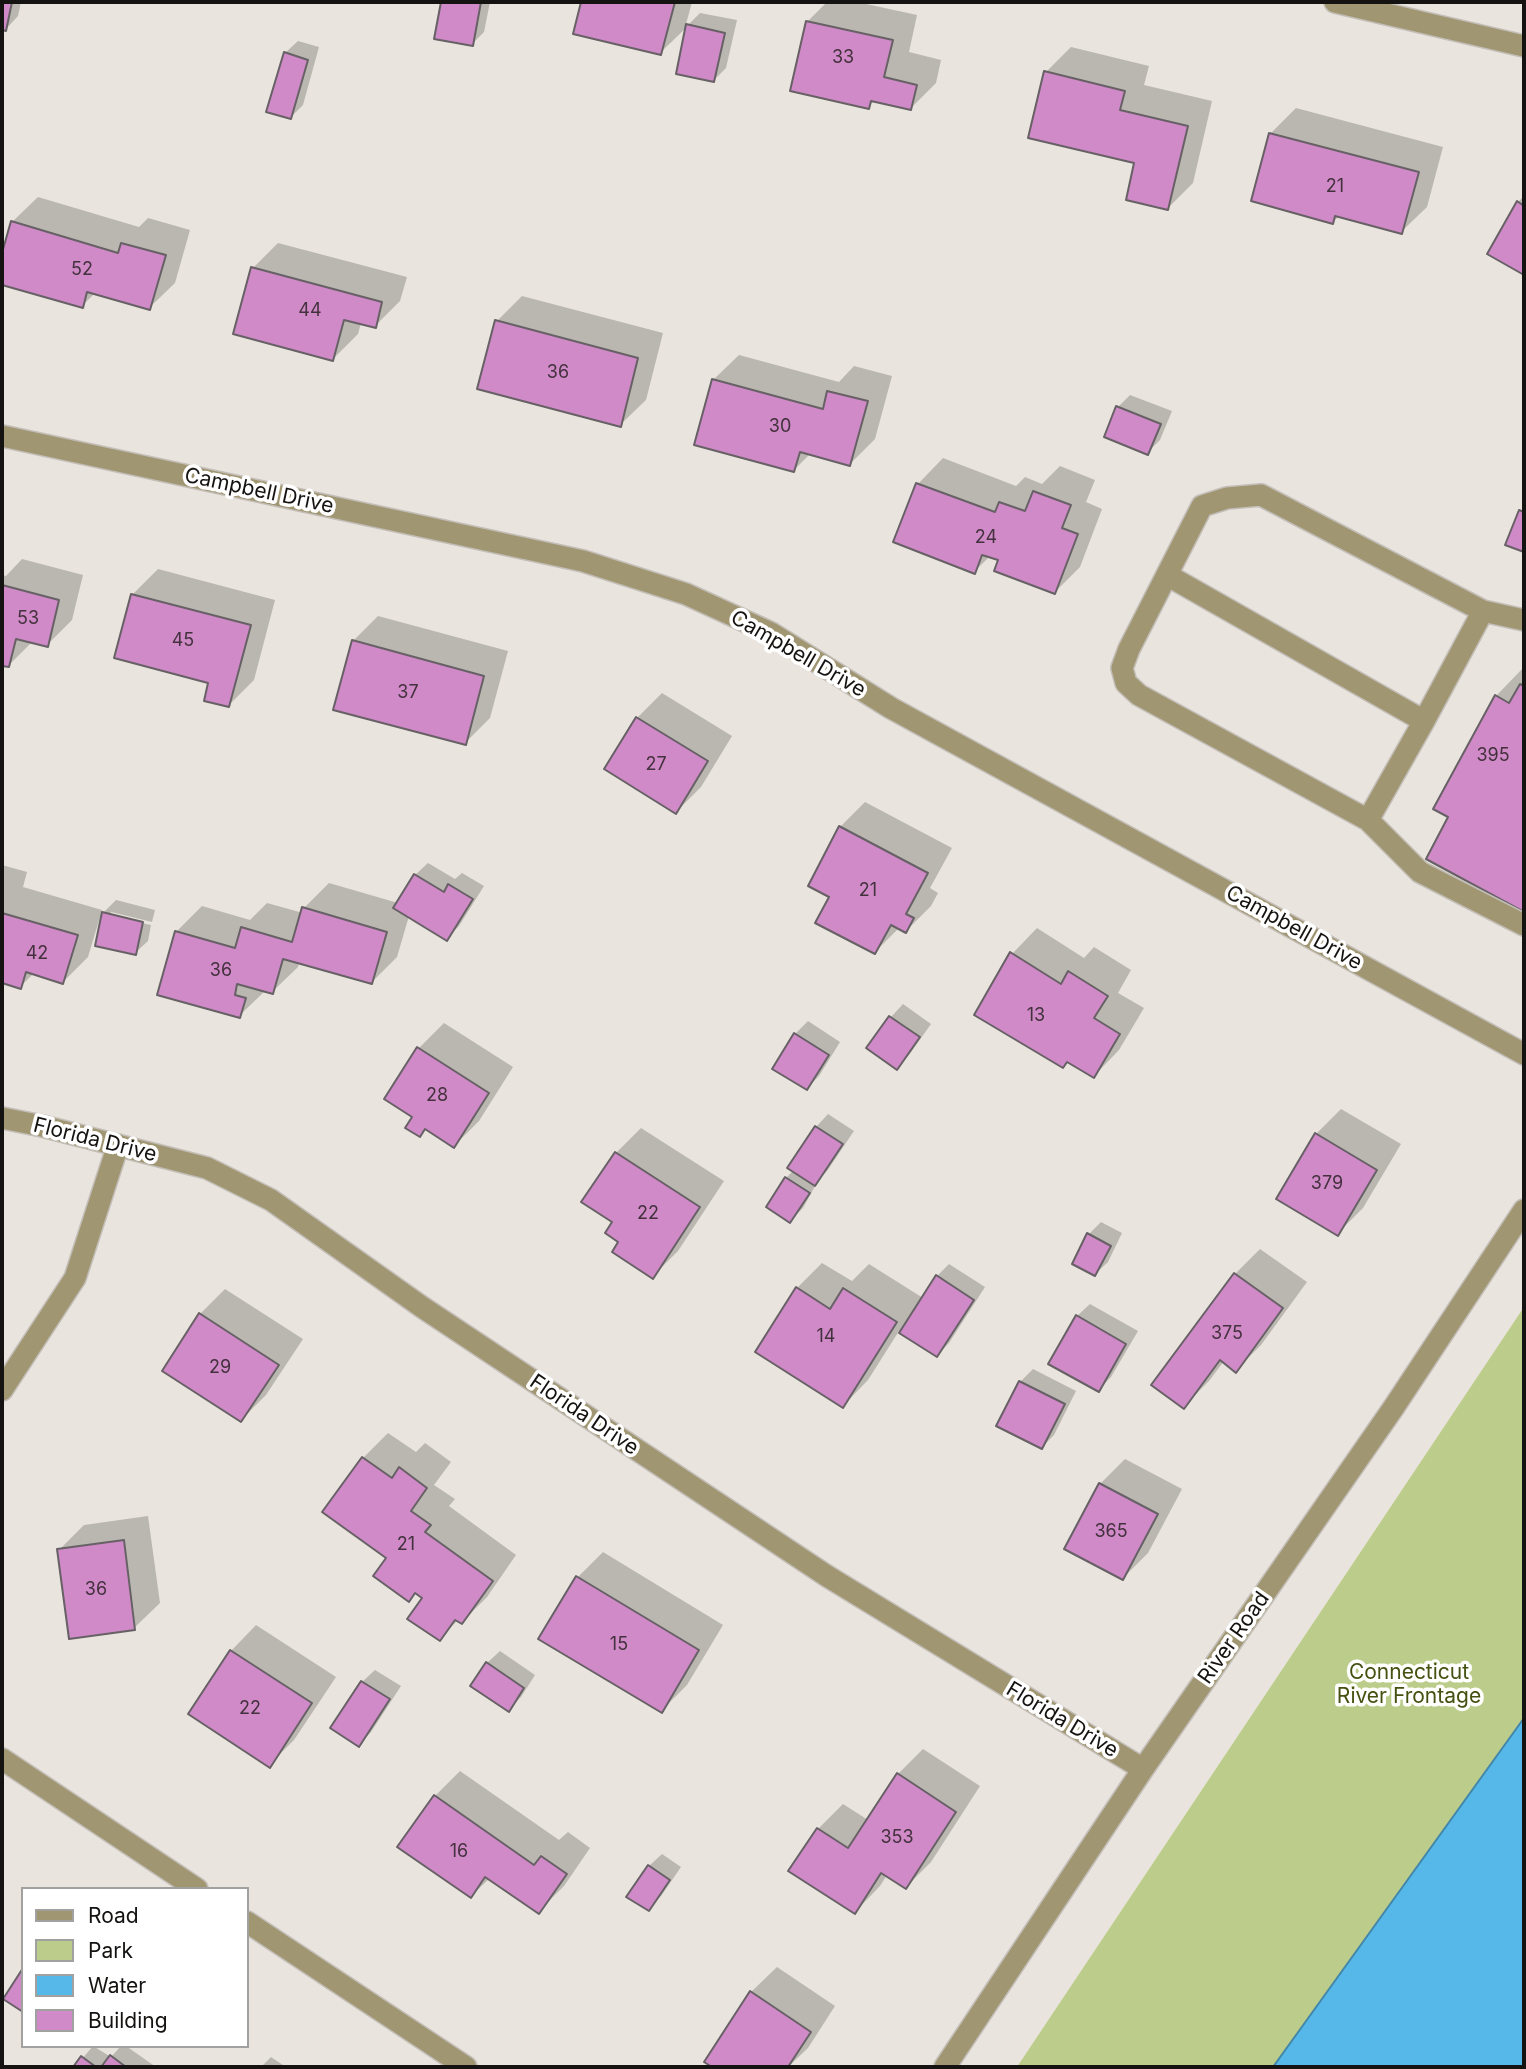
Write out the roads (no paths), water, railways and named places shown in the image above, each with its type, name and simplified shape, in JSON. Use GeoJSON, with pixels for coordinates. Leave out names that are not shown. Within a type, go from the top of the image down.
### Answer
{"type":"FeatureCollection","features":[{"type":"Feature","properties":{"kind":"street"},"geometry":{"type":"LineString","coordinates":[[1335,2],[1524,46]]}},
{"type":"Feature","properties":{"kind":"street","name":"Campbell Drive"},"geometry":{"type":"LineString","coordinates":[[2,436],[583,561],[685,594],[771,633],[891,708],[1524,1054]]}},
{"type":"Feature","properties":{"kind":"street"},"geometry":{"type":"LineString","coordinates":[[1524,620],[1483,611],[1261,495],[1227,498],[1202,506],[1129,649],[1122,668],[1126,683],[1139,695],[1368,820],[1420,872],[1524,925]]}},
{"type":"Feature","properties":{"kind":"street"},"geometry":{"type":"LineString","coordinates":[[1167,575],[1424,721]]}},
{"type":"Feature","properties":{"kind":"street"},"geometry":{"type":"LineString","coordinates":[[1368,820],[1483,611]]}},
{"type":"Feature","properties":{"kind":"street","name":"Florida Drive"},"geometry":{"type":"LineString","coordinates":[[2,1118],[118,1144],[207,1168],[271,1199],[422,1307],[827,1576],[1143,1769]]}},
{"type":"Feature","properties":{"kind":"street"},"geometry":{"type":"LineString","coordinates":[[2,1390],[75,1278],[118,1144]]}},
{"type":"Feature","properties":{"kind":"street","name":"River Road"},"geometry":{"type":"LineString","coordinates":[[945,2067],[1143,1769],[1394,1407],[1524,1210]]}},
{"type":"Feature","properties":{"kind":"street"},"geometry":{"type":"LineString","coordinates":[[2,1759],[194,1887]]}},
{"type":"Feature","properties":{"kind":"street"},"geometry":{"type":"LineString","coordinates":[[248,1923],[466,2067]]}},
{"type":"Feature","properties":{"kind":"water"},"geometry":{"type":"Polygon","coordinates":[[[1524,1718],[1524,2067],[1273,2067],[1524,1718]]]}},
{"type":"Feature","properties":{"kind":"park label","name":"Connecticut River Frontage"},"geometry":{"type":"Point","coordinates":[1409,1685]}}]}
